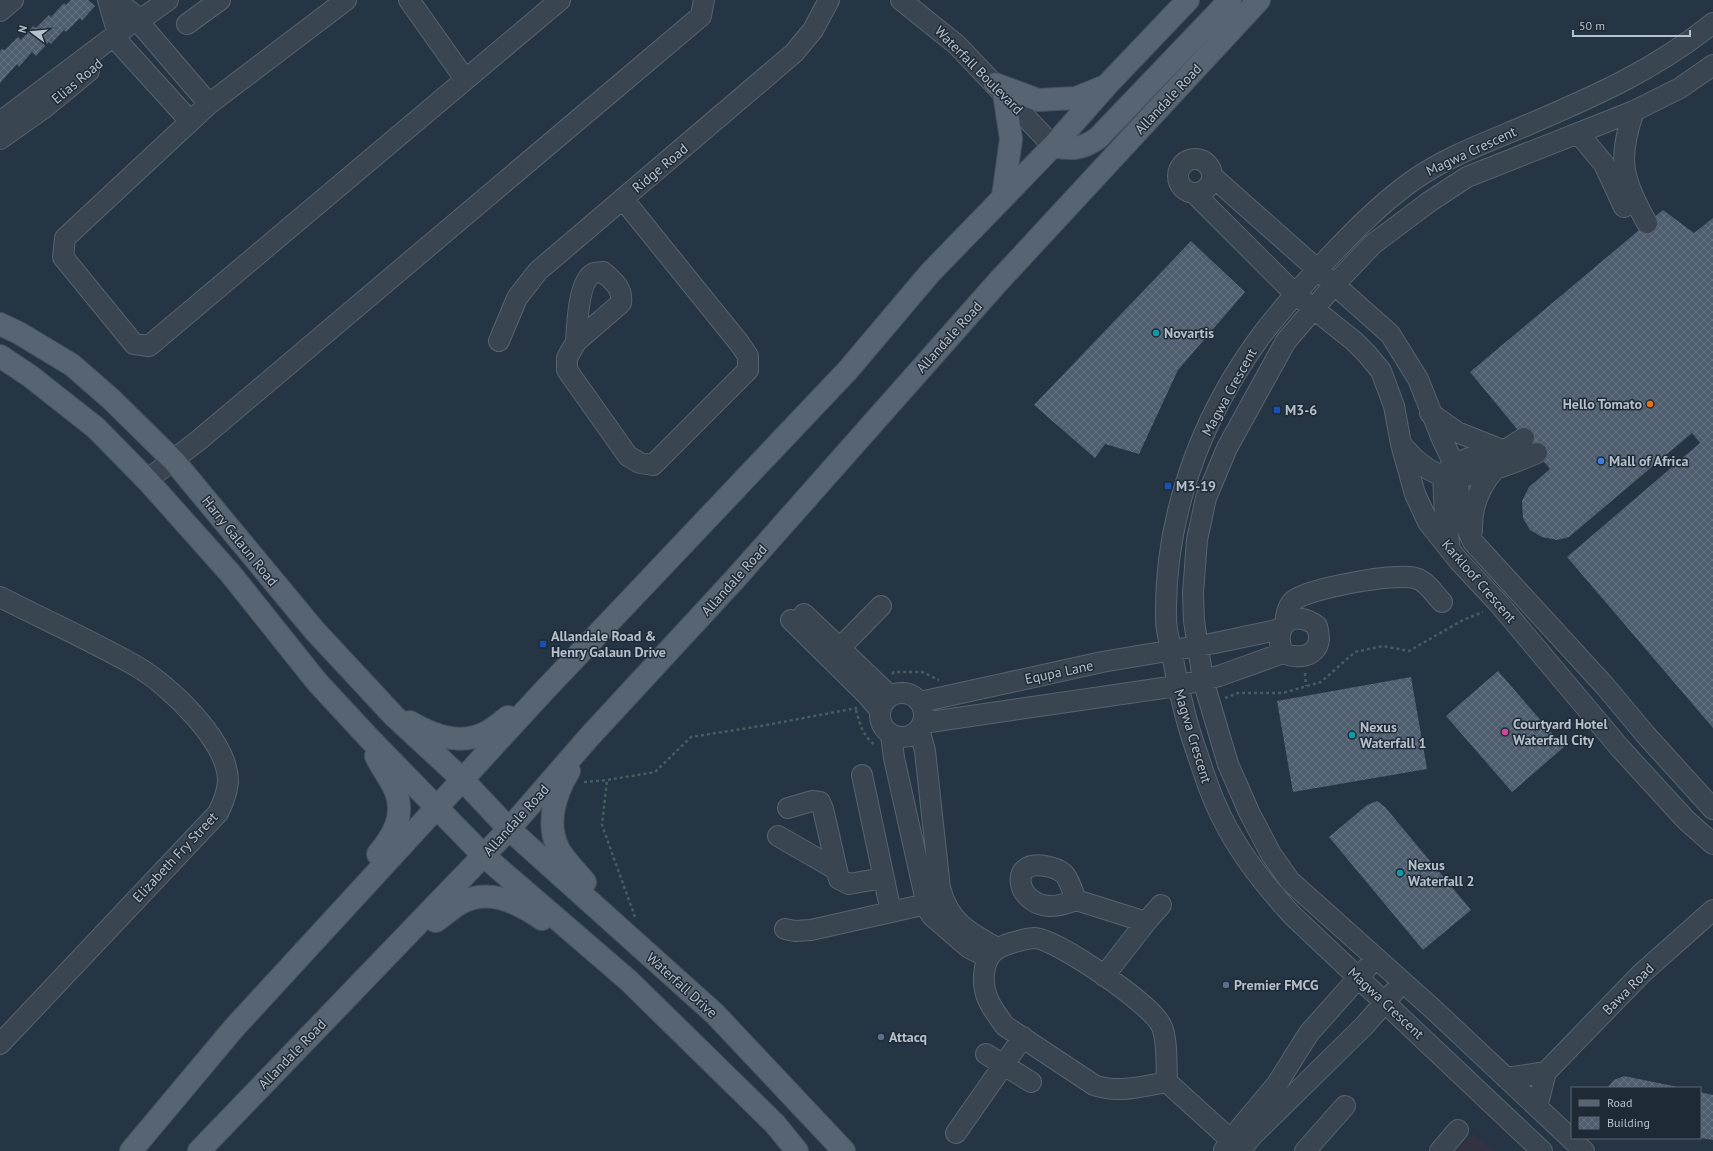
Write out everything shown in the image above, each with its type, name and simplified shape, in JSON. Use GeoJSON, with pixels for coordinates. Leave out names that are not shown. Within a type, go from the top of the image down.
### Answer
{"type":"FeatureCollection","features":[{"type":"Feature","properties":{"kind":"main road"},"geometry":{"type":"LineString","coordinates":[[131,1151],[234,1028],[342,910],[542,693],[848,370],[930,273],[1053,146],[1107,85],[1188,0]]}},
{"type":"Feature","properties":{"kind":"main road"},"geometry":{"type":"LineString","coordinates":[[1053,146],[1066,149],[1075,149],[1082,147],[1098,138],[1230,0]]}},
{"type":"Feature","properties":{"kind":"main road","name":"Allandale Road"},"geometry":{"type":"LineString","coordinates":[[199,1151],[399,946],[509,829],[590,736],[735,580],[997,283],[1259,0]]}},
{"type":"Feature","properties":{"kind":"main road"},"geometry":{"type":"LineString","coordinates":[[1003,198],[1011,139],[1000,88],[1038,100],[1076,98],[1107,85]]}},
{"type":"Feature","properties":{"kind":"main road","name":"Harry Galaun Road"},"geometry":{"type":"LineString","coordinates":[[0,324],[19,333],[72,365],[111,399],[174,461],[314,630],[394,716],[462,780],[509,829]]}},
{"type":"Feature","properties":{"kind":"main road","name":"Harry Galaun Road"},"geometry":{"type":"LineString","coordinates":[[0,356],[30,376],[96,428],[147,480],[230,573],[317,682],[368,737],[484,856]]}},
{"type":"Feature","properties":{"kind":"main road"},"geometry":{"type":"LineString","coordinates":[[394,716],[445,738],[458,739],[487,732],[542,693]]}},
{"type":"Feature","properties":{"kind":"main road"},"geometry":{"type":"LineString","coordinates":[[590,736],[562,783],[552,817],[554,836],[558,849],[630,937]]}},
{"type":"Feature","properties":{"kind":"main road"},"geometry":{"type":"LineString","coordinates":[[342,910],[360,877],[393,835],[399,815],[399,802],[395,791],[380,765],[368,737]]}},
{"type":"Feature","properties":{"kind":"main road","name":"Waterfall Drive"},"geometry":{"type":"LineString","coordinates":[[509,829],[715,1014],[844,1151]]}},
{"type":"Feature","properties":{"kind":"main road"},"geometry":{"type":"LineString","coordinates":[[484,856],[628,980],[764,1114],[797,1151]]}},
{"type":"Feature","properties":{"kind":"main road"},"geometry":{"type":"LineString","coordinates":[[399,946],[460,904],[474,898],[492,896],[525,908],[606,962]]}},
{"type":"Feature","properties":{"kind":"street"},"geometry":{"type":"LineString","coordinates":[[0,11],[14,0]]}},
{"type":"Feature","properties":{"kind":"street"},"geometry":{"type":"LineString","coordinates":[[108,0],[119,39],[190,121]]}},
{"type":"Feature","properties":{"kind":"street"},"geometry":{"type":"LineString","coordinates":[[116,0],[143,20],[209,104]]}},
{"type":"Feature","properties":{"kind":"street","name":"Elias Road"},"geometry":{"type":"LineString","coordinates":[[0,122],[119,39],[168,0]]}},
{"type":"Feature","properties":{"kind":"street"},"geometry":{"type":"LineString","coordinates":[[187,24],[220,0]]}},
{"type":"Feature","properties":{"kind":"street"},"geometry":{"type":"LineString","coordinates":[[346,0],[209,104],[65,238],[63,257],[134,344],[150,346],[560,0]]}},
{"type":"Feature","properties":{"kind":"street"},"geometry":{"type":"LineString","coordinates":[[409,0],[465,79]]}},
{"type":"Feature","properties":{"kind":"street"},"geometry":{"type":"LineString","coordinates":[[147,480],[174,461],[701,16],[704,0]]}},
{"type":"Feature","properties":{"kind":"street","name":"Ridge Road"},"geometry":{"type":"LineString","coordinates":[[500,341],[517,298],[538,271],[794,53],[813,30],[829,0]]}},
{"type":"Feature","properties":{"kind":"street","name":"Waterfall Boulevard"},"geometry":{"type":"LineString","coordinates":[[901,0],[957,45],[1000,88],[1053,146]]}},
{"type":"Feature","properties":{"kind":"street","name":"Magwa Crescent"},"geometry":{"type":"LineString","coordinates":[[1542,1151],[1293,916],[1262,882],[1240,850],[1213,800],[1184,718],[1177,686],[1172,649],[1166,622],[1168,574],[1175,521],[1192,462],[1214,412],[1235,374],[1259,339],[1295,294],[1337,248],[1385,201],[1415,179],[1448,160],[1602,93],[1652,67],[1686,45],[1713,23]]}},
{"type":"Feature","properties":{"kind":"street","name":"Elias Road"},"geometry":{"type":"LineString","coordinates":[[0,140],[44,108],[119,39]]}},
{"type":"Feature","properties":{"kind":"street","name":"Magwa Crescent"},"geometry":{"type":"LineString","coordinates":[[1571,1139],[1404,982],[1290,881],[1272,854],[1250,812],[1228,764],[1203,680],[1194,628],[1193,593],[1197,540],[1206,498],[1227,448],[1286,341],[1334,284],[1373,244],[1428,202],[1467,177],[1634,111],[1680,88],[1713,65]]}},
{"type":"Feature","properties":{"kind":"street"},"geometry":{"type":"LineString","coordinates":[[1579,134],[1604,164],[1642,228],[1623,162],[1624,146],[1634,111]]}},
{"type":"Feature","properties":{"kind":"street"},"geometry":{"type":"LineString","coordinates":[[1193,160],[1204,162],[1208,166],[1212,176],[1208,187],[1194,193],[1184,189],[1181,185],[1179,175],[1183,165],[1193,160]]}},
{"type":"Feature","properties":{"kind":"street","name":"Karkloof Crescent"},"geometry":{"type":"LineString","coordinates":[[1212,176],[1317,271],[1334,284],[1390,334],[1418,379],[1451,472],[1464,522],[1473,542],[1605,686],[1645,734],[1713,808]]}},
{"type":"Feature","properties":{"kind":"street","name":"Karkloof Crescent"},"geometry":{"type":"LineString","coordinates":[[1194,193],[1295,294],[1354,341],[1381,371],[1394,406],[1401,444],[1415,494],[1428,522],[1620,748],[1686,820],[1713,844]]}},
{"type":"Feature","properties":{"kind":"street"},"geometry":{"type":"LineString","coordinates":[[576,342],[567,358],[567,370],[628,456],[640,463],[653,465],[748,370],[748,356],[740,344],[623,199]]}},
{"type":"Feature","properties":{"kind":"street"},"geometry":{"type":"LineString","coordinates":[[1430,413],[1457,432],[1502,450]]}},
{"type":"Feature","properties":{"kind":"street"},"geometry":{"type":"LineString","coordinates":[[1450,549],[1445,516],[1451,472],[1469,458],[1511,447],[1524,438]]}},
{"type":"Feature","properties":{"kind":"street"},"geometry":{"type":"LineString","coordinates":[[1401,444],[1409,453],[1428,468],[1451,472],[1495,469],[1537,453]]}},
{"type":"Feature","properties":{"kind":"street"},"geometry":{"type":"LineString","coordinates":[[1473,542],[1472,518],[1475,500],[1484,482],[1495,469]]}},
{"type":"Feature","properties":{"kind":"street"},"geometry":{"type":"LineString","coordinates":[[1283,626],[1294,618],[1308,619],[1317,626],[1319,640],[1313,651],[1304,657],[1293,657],[1283,653],[1279,644],[1283,626],[1288,609],[1298,598],[1343,584],[1405,577],[1416,579],[1425,583],[1442,602]]}},
{"type":"Feature","properties":{"kind":"street","name":"Elizabeth Fry Street"},"geometry":{"type":"LineString","coordinates":[[0,597],[137,666],[161,684],[196,718],[210,736],[222,754],[228,781],[225,798],[218,814],[0,1044]]}},
{"type":"Feature","properties":{"kind":"street"},"geometry":{"type":"LineString","coordinates":[[834,653],[881,606]]}},
{"type":"Feature","properties":{"kind":"street"},"geometry":{"type":"LineString","coordinates":[[795,615],[885,703]]}},
{"type":"Feature","properties":{"kind":"street","name":"Equpa Lane"},"geometry":{"type":"LineString","coordinates":[[920,702],[1102,662],[1172,649],[1215,644],[1283,626]]}},
{"type":"Feature","properties":{"kind":"street"},"geometry":{"type":"LineString","coordinates":[[834,653],[861,702],[885,703],[901,693],[908,694],[920,702],[924,712],[921,726],[940,888],[932,916],[969,948],[992,953],[1026,939],[1045,940],[1074,956],[1104,976],[1154,1014],[1162,1026],[1167,1082],[1236,1148]]}},
{"type":"Feature","properties":{"kind":"street","name":"Equpa Lane"},"geometry":{"type":"LineString","coordinates":[[921,726],[1177,686],[1219,676],[1283,653]]}},
{"type":"Feature","properties":{"kind":"street"},"geometry":{"type":"LineString","coordinates":[[885,703],[881,725],[891,735],[906,737],[921,726]]}},
{"type":"Feature","properties":{"kind":"street"},"geometry":{"type":"LineString","coordinates":[[891,735],[894,758],[907,818],[935,902]]}},
{"type":"Feature","properties":{"kind":"street"},"geometry":{"type":"LineString","coordinates":[[862,775],[891,912]]}},
{"type":"Feature","properties":{"kind":"street"},"geometry":{"type":"LineString","coordinates":[[788,808],[812,801],[820,802],[823,809],[839,879],[849,884],[883,878]]}},
{"type":"Feature","properties":{"kind":"street"},"geometry":{"type":"LineString","coordinates":[[907,818],[931,812]]}},
{"type":"Feature","properties":{"kind":"street"},"geometry":{"type":"LineString","coordinates":[[778,836],[837,870]]}},
{"type":"Feature","properties":{"kind":"street"},"geometry":{"type":"LineString","coordinates":[[1076,900],[1146,922]]}},
{"type":"Feature","properties":{"kind":"street"},"geometry":{"type":"LineString","coordinates":[[785,929],[795,931],[810,930],[935,902]]}},
{"type":"Feature","properties":{"kind":"street"},"geometry":{"type":"LineString","coordinates":[[1104,976],[1161,905]]}},
{"type":"Feature","properties":{"kind":"street","name":"Bawa Road"},"geometry":{"type":"LineString","coordinates":[[1546,1072],[1642,973],[1713,910]]}},
{"type":"Feature","properties":{"kind":"street"},"geometry":{"type":"LineString","coordinates":[[992,953],[983,983],[985,995],[1005,1026],[1094,1085],[1106,1089],[1123,1090],[1167,1082]]}},
{"type":"Feature","properties":{"kind":"street"},"geometry":{"type":"LineString","coordinates":[[1236,1148],[1309,1033],[1377,958]]}},
{"type":"Feature","properties":{"kind":"street"},"geometry":{"type":"LineString","coordinates":[[1236,1148],[1252,1136],[1364,1026],[1384,1002],[1404,982]]}},
{"type":"Feature","properties":{"kind":"street"},"geometry":{"type":"LineString","coordinates":[[956,1133],[1023,1037]]}},
{"type":"Feature","properties":{"kind":"street"},"geometry":{"type":"LineString","coordinates":[[986,1054],[1031,1082]]}},
{"type":"Feature","properties":{"kind":"street"},"geometry":{"type":"LineString","coordinates":[[1506,1078],[1546,1072],[1537,1107]]}},
{"type":"Feature","properties":{"kind":"street"},"geometry":{"type":"LineString","coordinates":[[1305,1151],[1345,1106]]}},
{"type":"Feature","properties":{"kind":"street"},"geometry":{"type":"LineString","coordinates":[[1440,1151],[1458,1130]]}},
{"type":"Feature","properties":{"kind":"street","name":"Magwa Crescent"},"geometry":{"type":"LineString","coordinates":[[1571,1139],[1584,1151]]}},
{"type":"Feature","properties":{"kind":"path"},"geometry":{"type":"LineString","coordinates":[[1222,698],[1238,693],[1283,693],[1321,682],[1355,652],[1383,646],[1409,651],[1463,620],[1500,605]]}},
{"type":"Feature","properties":{"kind":"path"},"geometry":{"type":"LineString","coordinates":[[630,937],[639,926],[602,825],[606,780],[655,772],[691,737],[861,702],[861,728],[866,737],[894,758]]}},
{"type":"Feature","properties":{"kind":"shaded area"},"geometry":{"type":"Polygon","coordinates":[[[1473,1133],[1493,1151],[1456,1151],[1473,1133]]]}},
{"type":"Feature","properties":{"kind":"building"},"geometry":{"type":"Polygon","coordinates":[[[71,0],[88,0],[95,6],[82,21],[80,18],[66,32],[64,30],[51,44],[49,42],[36,56],[32,52],[19,67],[17,64],[0,83],[0,51],[2,49],[5,50],[18,37],[21,40],[33,26],[36,28],[49,15],[51,17],[64,3],[66,5],[71,0]]]}},
{"type":"Feature","properties":{"kind":"building","name":"Mall of Africa"},"geometry":{"type":"Polygon","coordinates":[[[1663,210],[1694,233],[1713,218],[1713,728],[1567,557],[1700,443],[1692,433],[1569,537],[1557,540],[1542,537],[1530,530],[1523,518],[1522,501],[1529,487],[1550,469],[1470,372],[1663,210]]]}},
{"type":"Feature","properties":{"kind":"building","name":"Novartis"},"geometry":{"type":"Polygon","coordinates":[[[1191,241],[1245,292],[1178,370],[1139,454],[1105,444],[1095,458],[1034,405],[1191,241]]]}},
{"type":"Feature","properties":{"kind":"building","name":"Courtyard Hotel Waterfall City"},"geometry":{"type":"Polygon","coordinates":[[[1498,671],[1564,747],[1512,792],[1446,716],[1498,671]]]}},
{"type":"Feature","properties":{"kind":"building","name":"Nexus Waterfall 1"},"geometry":{"type":"Polygon","coordinates":[[[1411,677],[1427,769],[1293,792],[1277,701],[1411,677]]]}},
{"type":"Feature","properties":{"kind":"building","name":"Nexus Waterfall 2"},"geometry":{"type":"Polygon","coordinates":[[[1377,801],[1385,807],[1471,910],[1423,950],[1329,837],[1367,805],[1377,801]]]}},
{"type":"Feature","properties":{"kind":"building"},"geometry":{"type":"Polygon","coordinates":[[[1624,1076],[1678,1087],[1608,1087],[1614,1080],[1624,1076]]]}},
{"type":"Feature","properties":{"kind":"building"},"geometry":{"type":"Polygon","coordinates":[[[1701,1092],[1713,1095],[1713,1140],[1701,1138],[1701,1092]]]}},
{"type":"Feature","properties":{"kind":"place","name":"Novartis"},"geometry":{"type":"Point","coordinates":[1156,333]}},
{"type":"Feature","properties":{"kind":"place","name":"Hello Tomato"},"geometry":{"type":"Point","coordinates":[1650,404]}},
{"type":"Feature","properties":{"kind":"place","name":"M3-6"},"geometry":{"type":"Point","coordinates":[1277,410]}},
{"type":"Feature","properties":{"kind":"place","name":"Mall of Africa"},"geometry":{"type":"Point","coordinates":[1601,461]}},
{"type":"Feature","properties":{"kind":"place","name":"M3-19"},"geometry":{"type":"Point","coordinates":[1168,486]}},
{"type":"Feature","properties":{"kind":"place","name":"Allandale Road & Henry Galaun Drive"},"geometry":{"type":"Point","coordinates":[543,644]}},
{"type":"Feature","properties":{"kind":"place","name":"Courtyard Hotel Waterfall City"},"geometry":{"type":"Point","coordinates":[1505,732]}},
{"type":"Feature","properties":{"kind":"place","name":"Nexus Waterfall 1"},"geometry":{"type":"Point","coordinates":[1352,735]}},
{"type":"Feature","properties":{"kind":"place","name":"Nexus Waterfall 2"},"geometry":{"type":"Point","coordinates":[1400,873]}},
{"type":"Feature","properties":{"kind":"place","name":"Premier FMCG"},"geometry":{"type":"Point","coordinates":[1226,985]}},
{"type":"Feature","properties":{"kind":"place","name":"Attacq"},"geometry":{"type":"Point","coordinates":[881,1037]}}]}
